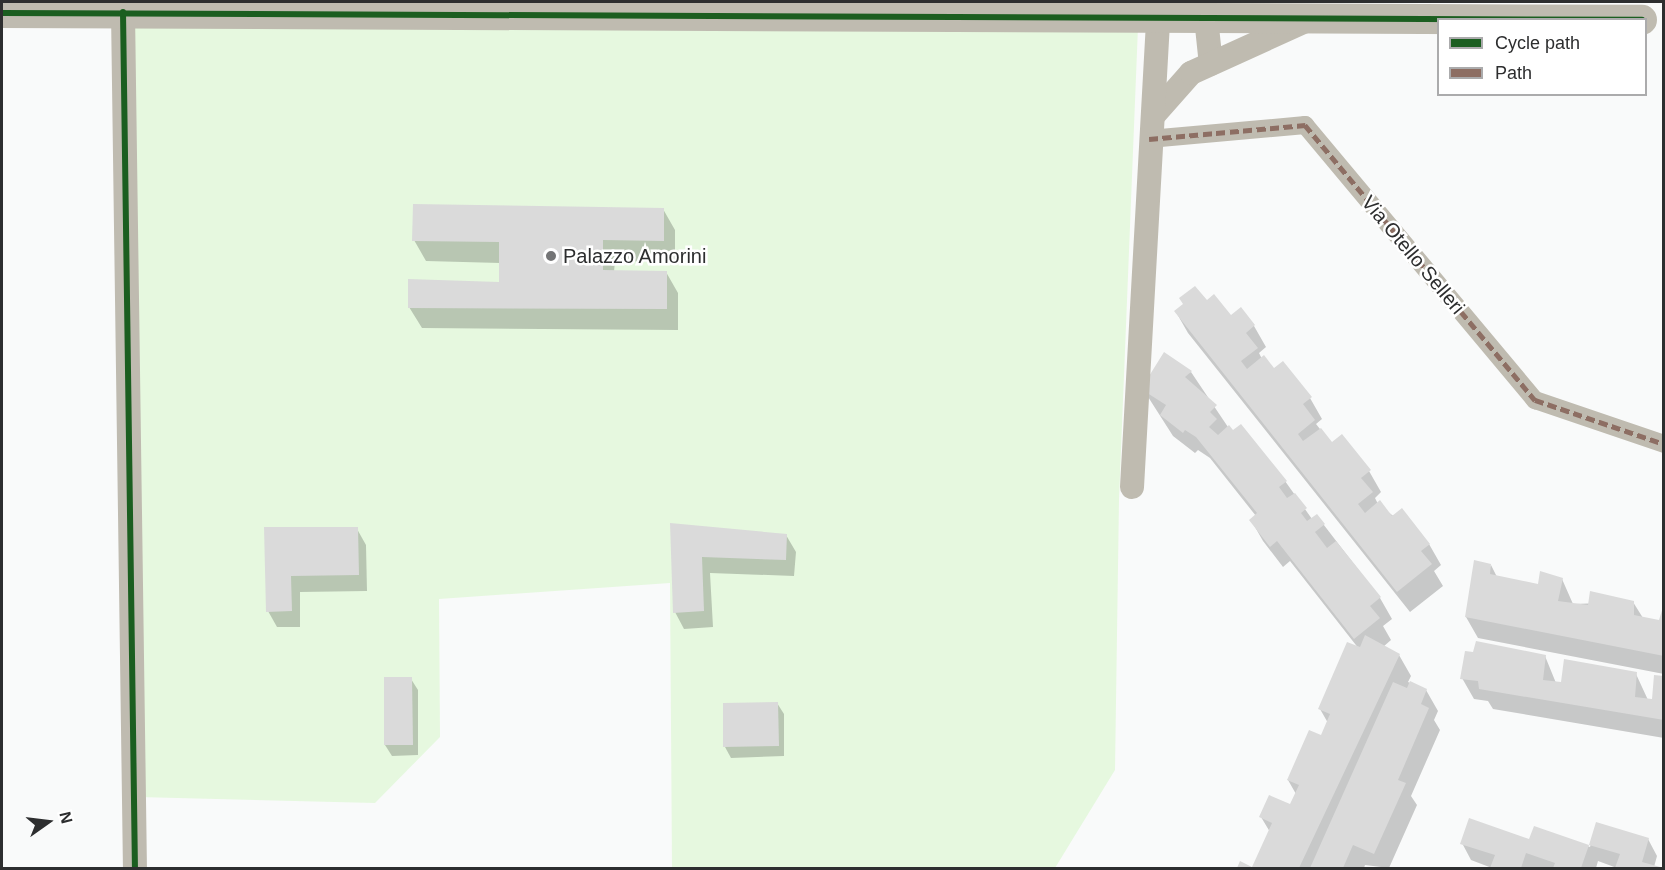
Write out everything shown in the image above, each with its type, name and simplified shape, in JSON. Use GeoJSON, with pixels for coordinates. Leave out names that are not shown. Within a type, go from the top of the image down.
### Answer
{"type":"FeatureCollection","features":[{"type":"Feature","properties":{"kind":"street"},"geometry":{"type":"LineString","coordinates":[[123,12],[135,868]]}},
{"type":"Feature","properties":{"kind":"street"},"geometry":{"type":"LineString","coordinates":[[2,13],[1437,19]]}},
{"type":"Feature","properties":{"kind":"street"},"geometry":{"type":"LineString","coordinates":[[1132,487],[1158,18]]}},
{"type":"Feature","properties":{"kind":"street"},"geometry":{"type":"LineString","coordinates":[[1201,18],[1207,27],[1211,64]]}},
{"type":"Feature","properties":{"kind":"street"},"geometry":{"type":"LineString","coordinates":[[1151,128],[1191,74],[1311,19]]}},
{"type":"Feature","properties":{"kind":"street"},"geometry":{"type":"LineString","coordinates":[[1647,20],[1664,20]]}},
{"type":"Feature","properties":{"kind":"street","name":"Via Otello Selleri"},"geometry":{"type":"LineString","coordinates":[[1151,128],[1305,126],[1535,400],[1664,444]]}},
{"type":"Feature","properties":{"kind":"green space"},"geometry":{"type":"Polygon","coordinates":[[[130,2],[1139,2],[1119,500],[1115,770],[1055,868],[672,868],[670,583],[439,599],[440,737],[375,803],[138,797],[130,2]]]}},
{"type":"Feature","properties":{"kind":"building","name":"Palazzo Amorini"},"geometry":{"type":"Polygon","coordinates":[[[413,204],[664,208],[664,241],[603,240],[603,270],[667,271],[667,309],[408,308],[408,279],[499,282],[499,242],[412,241],[413,204]]]}},
{"type":"Feature","properties":{"kind":"building"},"geometry":{"type":"Polygon","coordinates":[[[1195,286],[1207,300],[1214,294],[1231,315],[1241,307],[1255,325],[1246,333],[1258,348],[1241,361],[1247,369],[1264,355],[1274,368],[1283,361],[1312,397],[1303,404],[1315,420],[1298,434],[1303,441],[1321,428],[1332,442],[1342,434],[1371,470],[1361,478],[1373,492],[1358,504],[1365,513],[1380,500],[1392,516],[1402,508],[1430,544],[1421,551],[1432,564],[1397,592],[1174,311],[1183,304],[1179,298],[1195,286]]]}},
{"type":"Feature","properties":{"kind":"building"},"geometry":{"type":"Polygon","coordinates":[[[1164,352],[1192,371],[1185,377],[1217,405],[1210,412],[1217,419],[1209,427],[1218,435],[1229,425],[1233,430],[1241,424],[1287,481],[1279,487],[1287,498],[1295,493],[1307,508],[1301,513],[1307,521],[1317,514],[1325,524],[1315,532],[1327,548],[1336,541],[1381,597],[1370,606],[1380,618],[1354,639],[1277,541],[1270,547],[1249,520],[1257,513],[1196,437],[1185,430],[1183,433],[1160,415],[1166,405],[1141,389],[1164,352]]]}},
{"type":"Feature","properties":{"kind":"building"},"geometry":{"type":"Polygon","coordinates":[[[670,523],[787,534],[786,560],[702,557],[704,611],[673,613],[670,523]]]}},
{"type":"Feature","properties":{"kind":"building"},"geometry":{"type":"Polygon","coordinates":[[[264,527],[358,527],[359,575],[291,576],[292,611],[266,612],[264,527]]]}},
{"type":"Feature","properties":{"kind":"building"},"geometry":{"type":"Polygon","coordinates":[[[1474,560],[1491,564],[1490,574],[1538,584],[1540,571],[1563,578],[1558,601],[1588,605],[1590,591],[1634,601],[1634,615],[1659,620],[1664,604],[1664,656],[1465,617],[1474,560]]]}},
{"type":"Feature","properties":{"kind":"building"},"geometry":{"type":"Polygon","coordinates":[[[1365,635],[1400,654],[1299,868],[1237,868],[1240,861],[1252,867],[1272,823],[1259,817],[1269,795],[1290,804],[1299,785],[1287,780],[1309,730],[1321,735],[1330,714],[1318,709],[1347,642],[1360,647],[1365,635]]]}},
{"type":"Feature","properties":{"kind":"building"},"geometry":{"type":"Polygon","coordinates":[[[1476,641],[1546,655],[1543,680],[1561,682],[1564,659],[1637,672],[1635,697],[1652,699],[1654,675],[1664,676],[1664,720],[1479,689],[1478,681],[1460,679],[1465,651],[1473,652],[1476,641]]]}},
{"type":"Feature","properties":{"kind":"building"},"geometry":{"type":"Polygon","coordinates":[[[384,677],[412,677],[413,745],[384,745],[384,677]]]}},
{"type":"Feature","properties":{"kind":"building"},"geometry":{"type":"Polygon","coordinates":[[[1410,681],[1427,689],[1421,704],[1429,708],[1398,780],[1406,783],[1374,854],[1353,845],[1343,868],[1310,868],[1393,682],[1407,688],[1410,681]]]}},
{"type":"Feature","properties":{"kind":"building"},"geometry":{"type":"Polygon","coordinates":[[[778,702],[779,746],[723,747],[723,703],[778,702]]]}},
{"type":"Feature","properties":{"kind":"building"},"geometry":{"type":"Polygon","coordinates":[[[1469,818],[1529,839],[1534,826],[1589,845],[1581,868],[1553,868],[1555,863],[1526,853],[1521,868],[1490,868],[1495,855],[1460,844],[1469,818]]]}},
{"type":"Feature","properties":{"kind":"building"},"geometry":{"type":"Polygon","coordinates":[[[1596,822],[1649,838],[1642,862],[1664,868],[1615,868],[1620,854],[1589,845],[1596,822]]]}},
{"type":"Feature","properties":{"kind":"marked path"},"geometry":{"type":"LineString","coordinates":[[1149,139],[1305,125],[1535,400],[1664,444]]}},
{"type":"Feature","properties":{"kind":"cycle path"},"geometry":{"type":"LineString","coordinates":[[123,12],[135,868]]}},
{"type":"Feature","properties":{"kind":"cycle path"},"geometry":{"type":"LineString","coordinates":[[2,13],[1437,19]]}},
{"type":"Feature","properties":{"kind":"place","name":"Palazzo Amorini"},"geometry":{"type":"Point","coordinates":[551,256]}}]}
